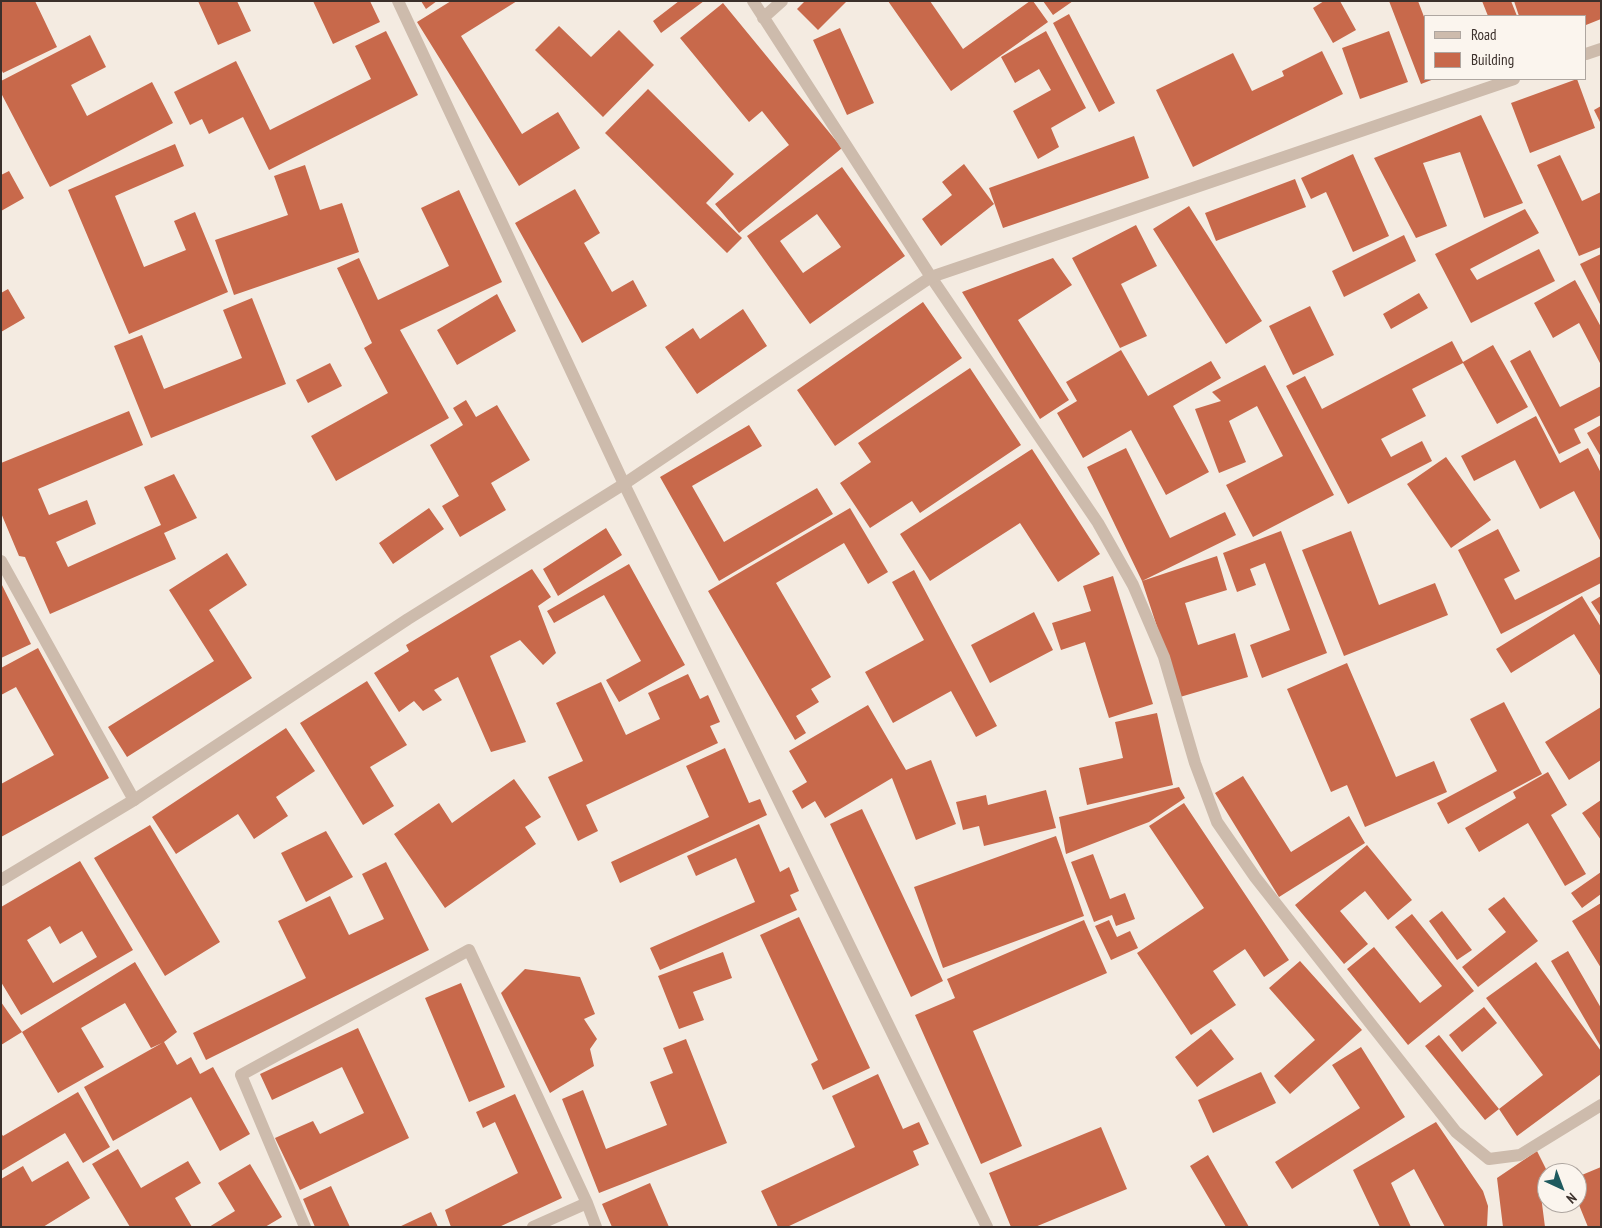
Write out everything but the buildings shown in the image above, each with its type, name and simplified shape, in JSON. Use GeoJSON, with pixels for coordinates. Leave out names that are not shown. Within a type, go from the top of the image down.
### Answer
{"type":"FeatureCollection","features":[{"type":"Feature","properties":{"kind":"street"},"geometry":{"type":"LineString","coordinates":[[398,1],[624,484],[987,1227]]}},
{"type":"Feature","properties":{"kind":"street"},"geometry":{"type":"LineString","coordinates":[[753,1],[931,277],[1098,523],[1133,585],[1164,657],[1195,763],[1217,822],[1255,878],[1456,1132],[1489,1159],[1520,1156],[1601,1104]]}},
{"type":"Feature","properties":{"kind":"street"},"geometry":{"type":"LineString","coordinates":[[763,18],[782,1]]}},
{"type":"Feature","properties":{"kind":"street"},"geometry":{"type":"LineString","coordinates":[[1587,54],[1601,49]]}},
{"type":"Feature","properties":{"kind":"street"},"geometry":{"type":"LineString","coordinates":[[1,880],[134,800],[408,619],[624,484],[931,277],[1511,80]]}},
{"type":"Feature","properties":{"kind":"street"},"geometry":{"type":"LineString","coordinates":[[1,561],[134,800]]}},
{"type":"Feature","properties":{"kind":"street"},"geometry":{"type":"LineString","coordinates":[[305,1227],[241,1075],[469,950],[587,1203],[596,1227]]}},
{"type":"Feature","properties":{"kind":"street"},"geometry":{"type":"LineString","coordinates":[[533,1227],[587,1203]]}}]}
